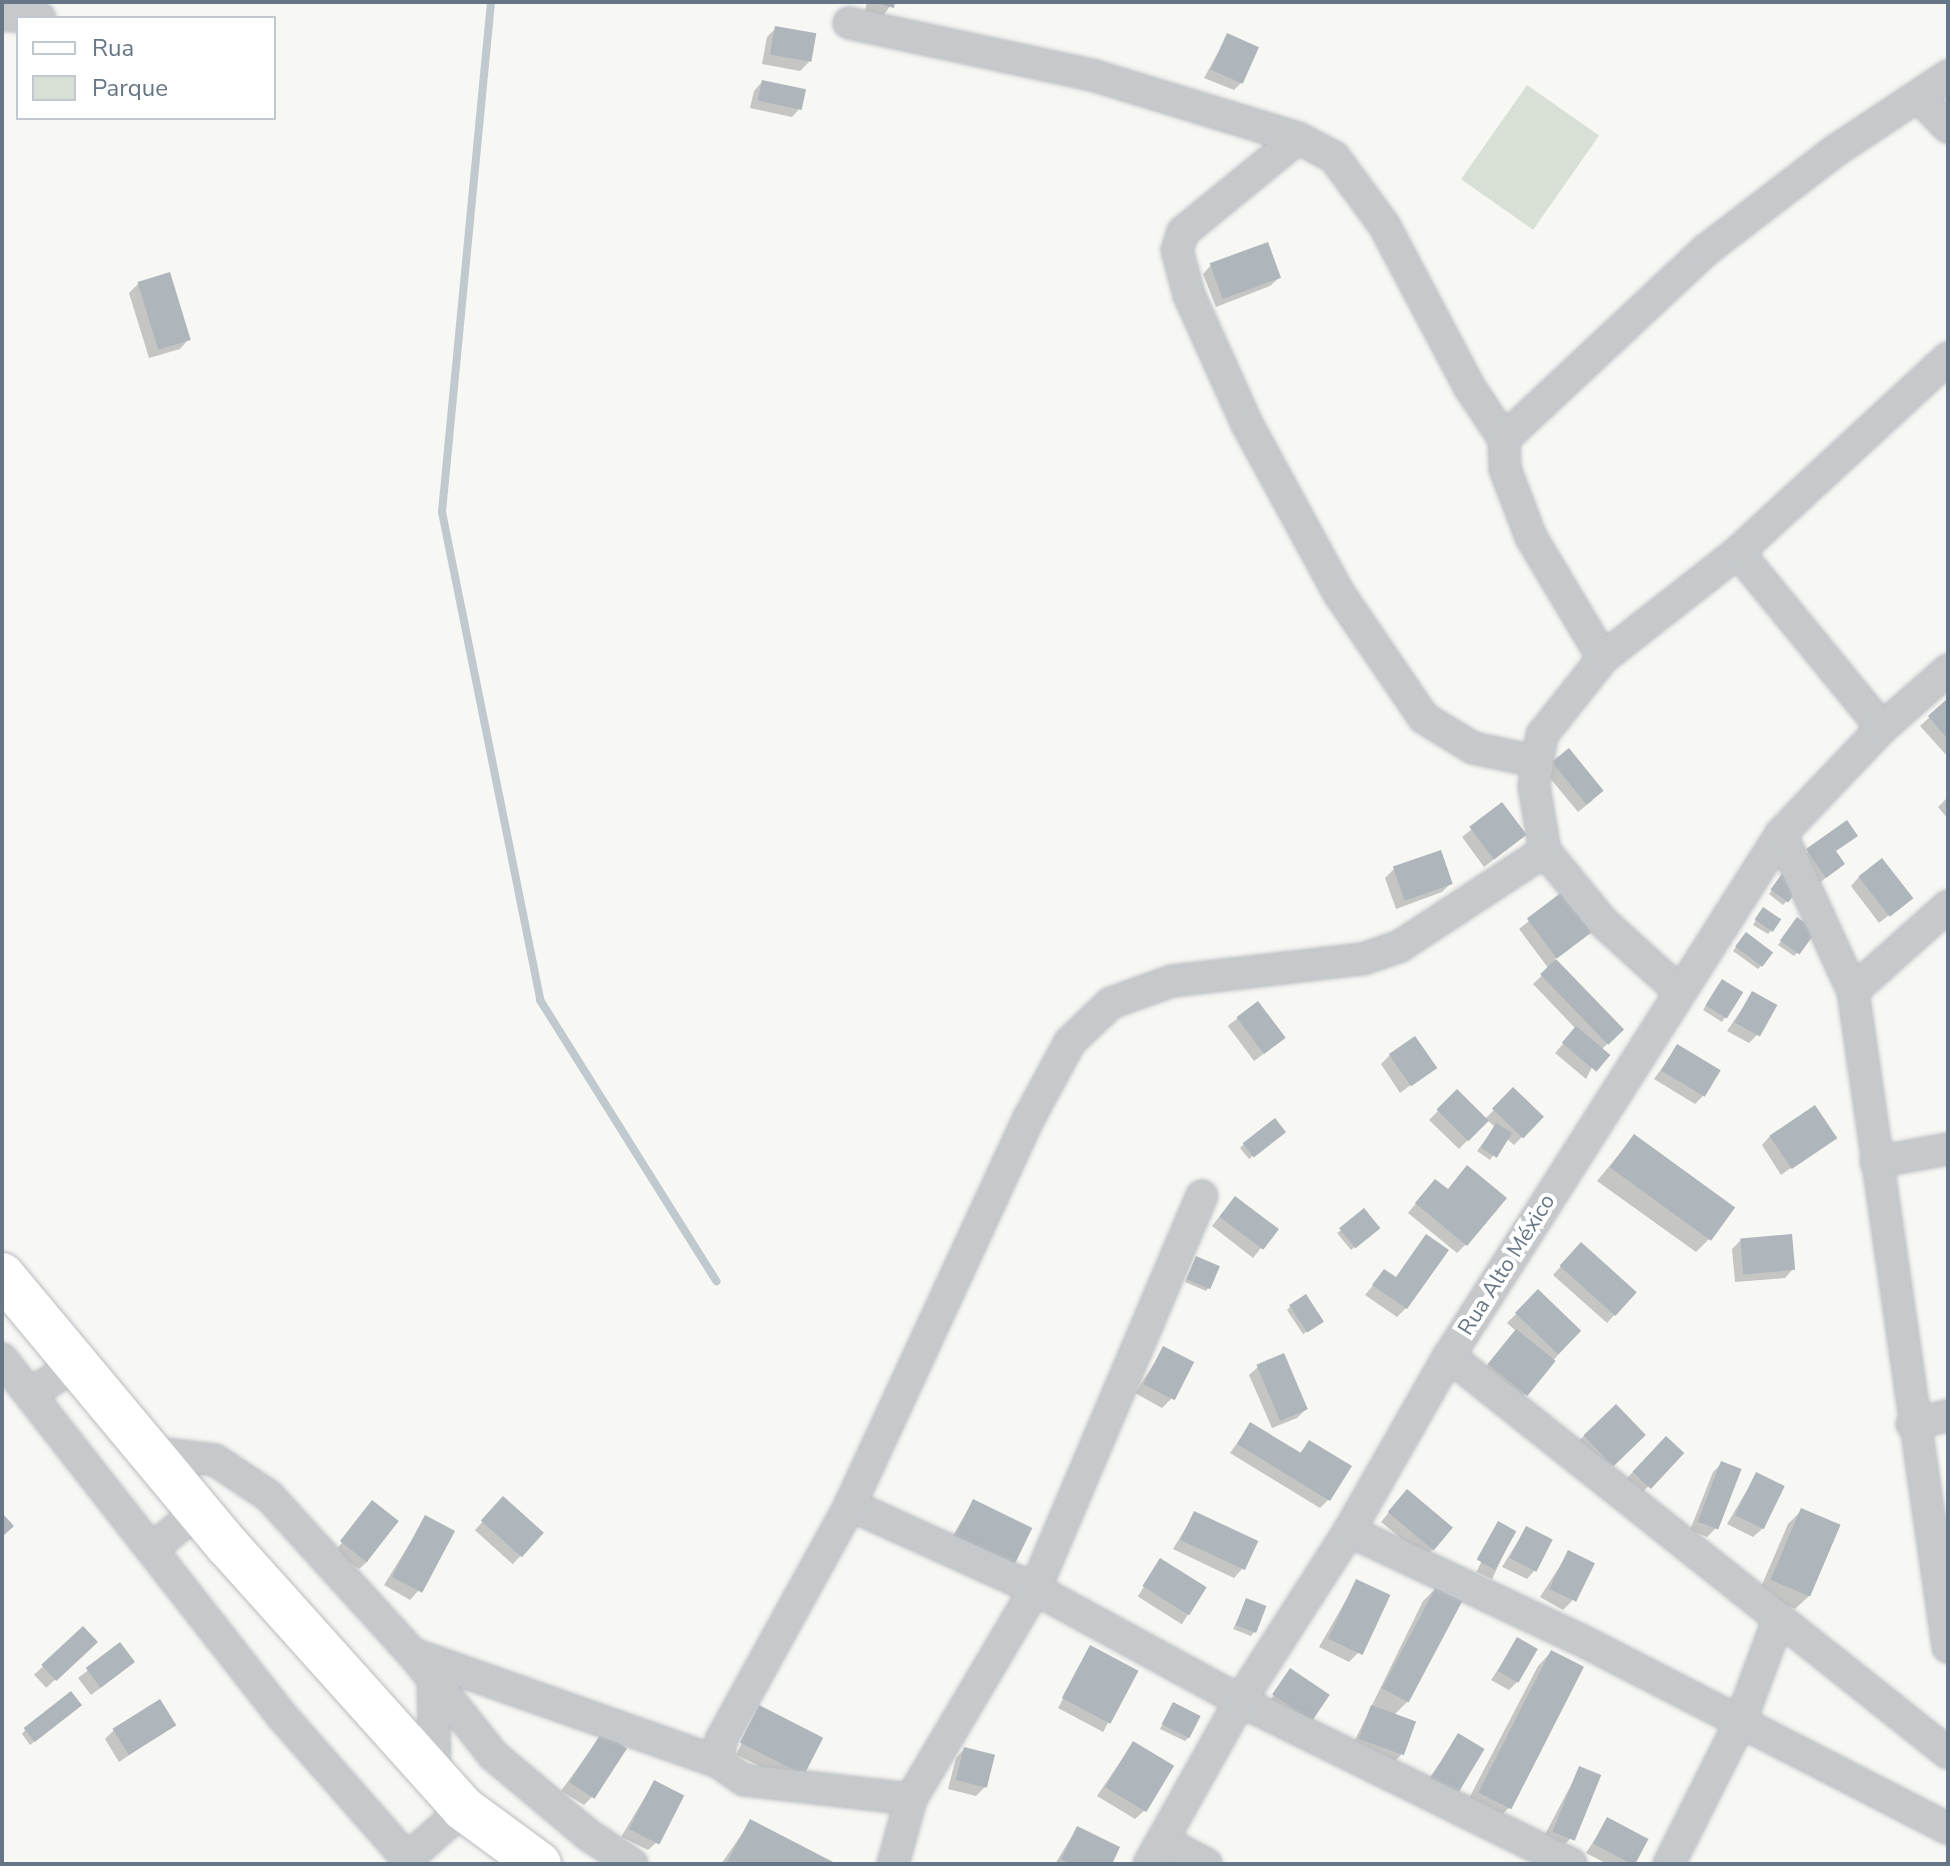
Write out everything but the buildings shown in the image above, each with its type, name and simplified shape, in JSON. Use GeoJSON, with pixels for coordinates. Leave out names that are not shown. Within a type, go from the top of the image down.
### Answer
{"type":"FeatureCollection","features":[{"type":"Feature","properties":{"kind":"main road"},"geometry":{"type":"LineString","coordinates":[[2,1275],[198,1511],[450,1793],[539,1864]]}},
{"type":"Feature","properties":{"kind":"street"},"geometry":{"type":"LineString","coordinates":[[849,23],[1092,75],[1298,138],[1334,157],[1384,225],[1470,388],[1504,439],[1505,469],[1531,537],[1603,658]]}},
{"type":"Feature","properties":{"kind":"street"},"geometry":{"type":"LineString","coordinates":[[1504,439],[1706,250],[1835,151],[1948,76]]}},
{"type":"Feature","properties":{"kind":"street"},"geometry":{"type":"LineString","coordinates":[[1919,97],[1948,127]]}},
{"type":"Feature","properties":{"kind":"street"},"geometry":{"type":"LineString","coordinates":[[1298,138],[1183,232],[1177,250],[1189,295],[1247,424],[1340,595],[1424,718],[1473,748],[1534,761]]}},
{"type":"Feature","properties":{"kind":"street"},"geometry":{"type":"LineString","coordinates":[[1680,992],[1602,921],[1545,851],[1534,761],[1542,735],[1559,709],[1603,658],[1738,552],[1948,358]]}},
{"type":"Feature","properties":{"kind":"street"},"geometry":{"type":"LineString","coordinates":[[1738,552],[1882,728]]}},
{"type":"Feature","properties":{"kind":"street","name":"Rua Alto México"},"geometry":{"type":"LineString","coordinates":[[1157,1853],[1240,1701],[1349,1531],[1449,1356],[1781,834],[1882,728],[1948,670]]}},
{"type":"Feature","properties":{"kind":"street"},"geometry":{"type":"LineString","coordinates":[[1781,834],[1853,991],[1912,1424],[1948,1647]]}},
{"type":"Feature","properties":{"kind":"street"},"geometry":{"type":"LineString","coordinates":[[718,1762],[721,1740],[734,1708],[850,1505],[1029,1118],[1088,1020],[1111,1003],[1172,981],[1363,959],[1400,946],[1545,851]]}},
{"type":"Feature","properties":{"kind":"street"},"geometry":{"type":"LineString","coordinates":[[1853,991],[1948,906]]}},
{"type":"Feature","properties":{"kind":"street"},"geometry":{"type":"LineString","coordinates":[[1876,1162],[1948,1149]]}},
{"type":"Feature","properties":{"kind":"street"},"geometry":{"type":"LineString","coordinates":[[893,1864],[911,1799],[1035,1589],[1202,1196]]}},
{"type":"Feature","properties":{"kind":"street"},"geometry":{"type":"LineString","coordinates":[[1449,1356],[1948,1753]]}},
{"type":"Feature","properties":{"kind":"street"},"geometry":{"type":"LineString","coordinates":[[2,1359],[281,1715],[410,1862],[450,1793],[433,1679]]}},
{"type":"Feature","properties":{"kind":"street"},"geometry":{"type":"LineString","coordinates":[[31,1394],[76,1364]]}},
{"type":"Feature","properties":{"kind":"street"},"geometry":{"type":"LineString","coordinates":[[1912,1424],[1948,1416]]}},
{"type":"Feature","properties":{"kind":"street"},"geometry":{"type":"LineString","coordinates":[[149,1452],[206,1457],[245,1476],[413,1654],[493,1755],[587,1834],[632,1864]]}},
{"type":"Feature","properties":{"kind":"street"},"geometry":{"type":"LineString","coordinates":[[850,1505],[1035,1589],[1240,1701],[1571,1864]]}},
{"type":"Feature","properties":{"kind":"street"},"geometry":{"type":"LineString","coordinates":[[152,1549],[198,1511]]}},
{"type":"Feature","properties":{"kind":"street"},"geometry":{"type":"LineString","coordinates":[[1349,1531],[1581,1640],[1948,1829]]}},
{"type":"Feature","properties":{"kind":"street"},"geometry":{"type":"LineString","coordinates":[[1669,1864],[1740,1723],[1778,1620]]}},
{"type":"Feature","properties":{"kind":"street"},"geometry":{"type":"LineString","coordinates":[[413,1654],[718,1762],[744,1780],[775,1786],[911,1799]]}},
{"type":"Feature","properties":{"kind":"street"},"geometry":{"type":"LineString","coordinates":[[1157,1853],[1206,1864]]}},
{"type":"Feature","properties":{"kind":"green space"},"geometry":{"type":"Polygon","coordinates":[[[1527,85],[1599,135],[1533,230],[1461,179],[1527,85]]]}},
{"type":"Feature","properties":{"kind":"waterway"},"geometry":{"type":"LineString","coordinates":[[491,2],[442,512],[540,1000],[716,1281]]}}]}
